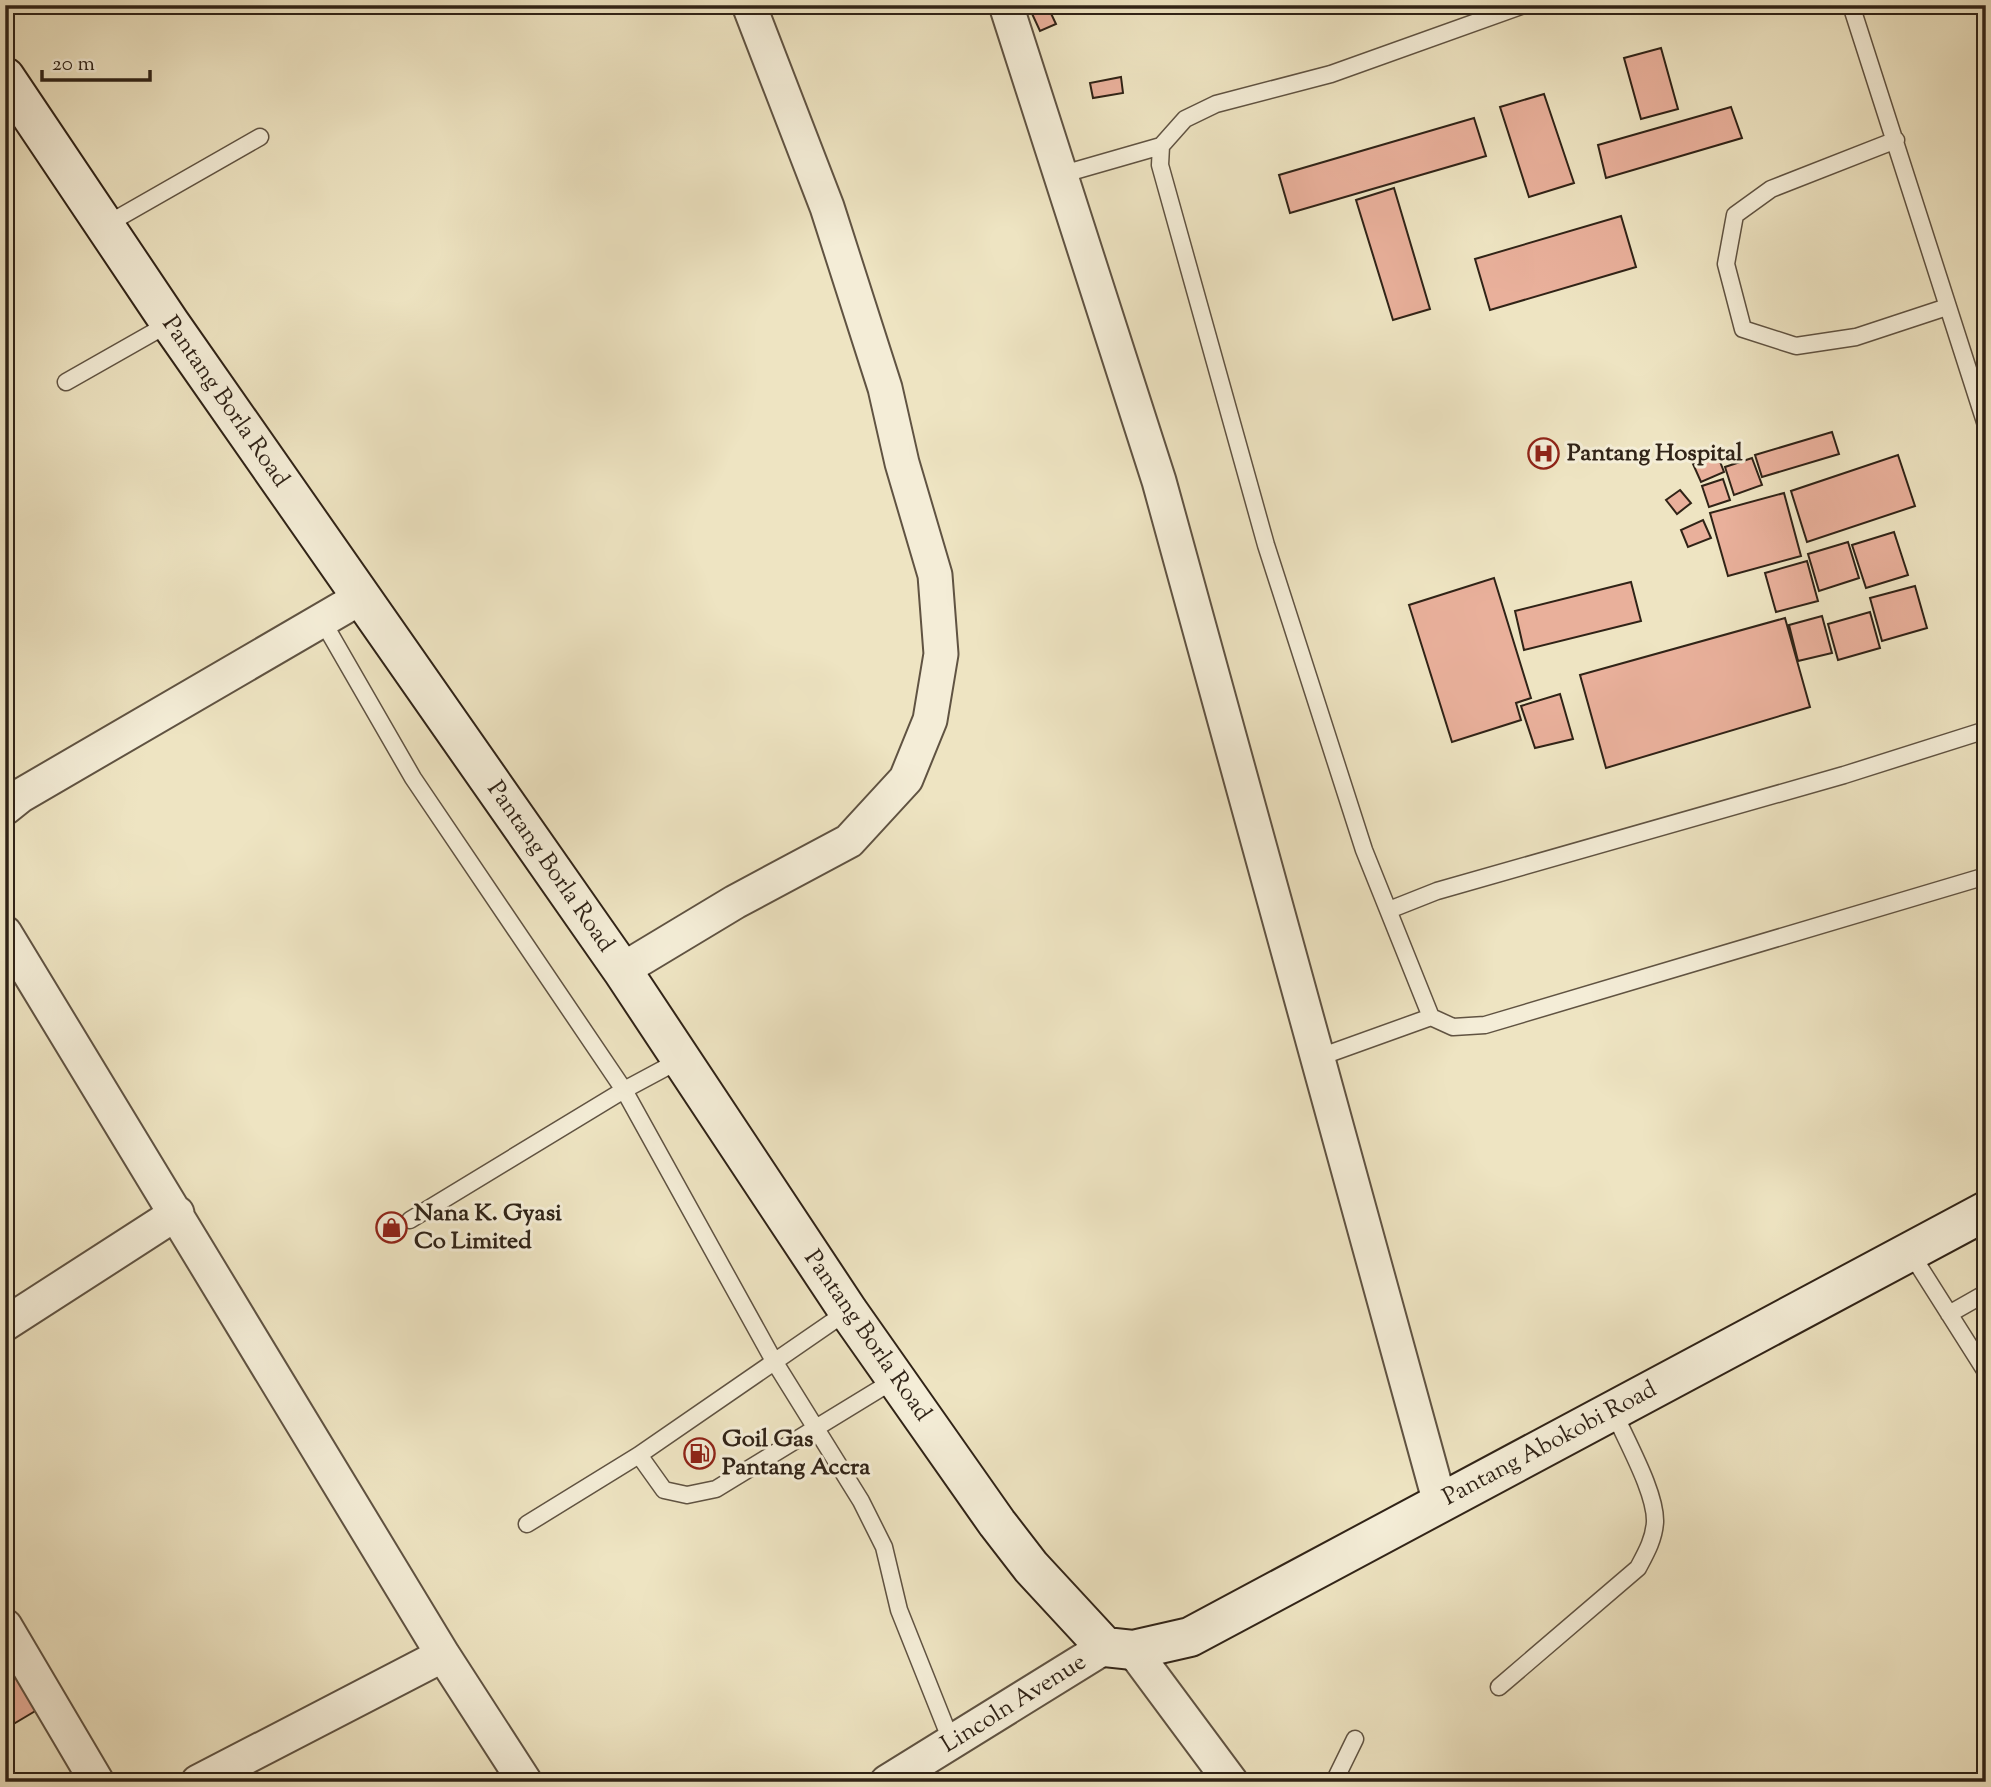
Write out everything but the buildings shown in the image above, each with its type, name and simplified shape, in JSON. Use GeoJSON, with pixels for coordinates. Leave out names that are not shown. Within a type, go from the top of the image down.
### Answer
{"type":"FeatureCollection","features":[{"type":"Feature","properties":{"kind":"street"},"geometry":{"type":"LineString","coordinates":[[622,970],[735,902],[849,841],[906,779],[930,720],[941,654],[934,575],[902,463],[885,388],[827,207],[749,5]]}},
{"type":"Feature","properties":{"kind":"street"},"geometry":{"type":"LineString","coordinates":[[1006,5],[1159,481],[1440,1503]]}},
{"type":"Feature","properties":{"kind":"street","name":"Pantang Borla Road"},"geometry":{"type":"LineString","coordinates":[[5,77],[170,323],[360,598],[622,970],[896,1379],[1031,1567],[1119,1649]]}},
{"type":"Feature","properties":{"kind":"street"},"geometry":{"type":"LineString","coordinates":[[5,808],[20,796],[360,598]]}},
{"type":"Feature","properties":{"kind":"street"},"geometry":{"type":"LineString","coordinates":[[5,933],[443,1655],[525,1782]]}},
{"type":"Feature","properties":{"kind":"street","name":"Pantang Abokobi Road"},"geometry":{"type":"LineString","coordinates":[[1119,1649],[1190,1637],[1986,1211]]}},
{"type":"Feature","properties":{"kind":"street"},"geometry":{"type":"LineString","coordinates":[[5,1324],[177,1213]]}},
{"type":"Feature","properties":{"kind":"street"},"geometry":{"type":"LineString","coordinates":[[5,1626],[97,1782]]}},
{"type":"Feature","properties":{"kind":"street"},"geometry":{"type":"LineString","coordinates":[[1119,1649],[1231,1782]]}},
{"type":"Feature","properties":{"kind":"street","name":"Lincoln Avenue"},"geometry":{"type":"LineString","coordinates":[[887,1782],[1119,1649]]}},
{"type":"Feature","properties":{"kind":"street"},"geometry":{"type":"LineString","coordinates":[[198,1782],[443,1655]]}},
{"type":"Feature","properties":{"kind":"lane"},"geometry":{"type":"LineString","coordinates":[[1060,175],[1161,146],[1185,119],[1216,104],[1331,74],[1524,5]]}},
{"type":"Feature","properties":{"kind":"lane"},"geometry":{"type":"LineString","coordinates":[[1851,5],[1986,425]]}},
{"type":"Feature","properties":{"kind":"lane"},"geometry":{"type":"LineString","coordinates":[[104,226],[260,136]]}},
{"type":"Feature","properties":{"kind":"lane"},"geometry":{"type":"LineString","coordinates":[[1896,140],[1771,189],[1735,215],[1726,264],[1743,329],[1796,346],[1856,337],[1947,307]]}},
{"type":"Feature","properties":{"kind":"lane"},"geometry":{"type":"LineString","coordinates":[[1161,146],[1160,165],[1266,545],[1364,850],[1431,1017]]}},
{"type":"Feature","properties":{"kind":"lane"},"geometry":{"type":"LineString","coordinates":[[66,383],[170,323]]}},
{"type":"Feature","properties":{"kind":"lane"},"geometry":{"type":"LineString","coordinates":[[321,620],[413,778],[624,1090],[774,1361],[861,1501],[884,1547],[900,1610],[952,1743]]}},
{"type":"Feature","properties":{"kind":"lane"},"geometry":{"type":"LineString","coordinates":[[1390,910],[1437,891],[1844,775],[1986,730]]}},
{"type":"Feature","properties":{"kind":"lane"},"geometry":{"type":"LineString","coordinates":[[1317,1058],[1431,1017],[1453,1027],[1485,1025],[1986,876]]}},
{"type":"Feature","properties":{"kind":"lane"},"geometry":{"type":"LineString","coordinates":[[410,1220],[624,1090],[680,1060]]}},
{"type":"Feature","properties":{"kind":"lane"},"geometry":{"type":"LineString","coordinates":[[1910,1252],[1986,1372]]}},
{"type":"Feature","properties":{"kind":"lane"},"geometry":{"type":"LineString","coordinates":[[1949,1314],[1986,1293]]}},
{"type":"Feature","properties":{"kind":"lane"},"geometry":{"type":"LineString","coordinates":[[527,1524],[639,1455],[848,1311]]}},
{"type":"Feature","properties":{"kind":"lane"},"geometry":{"type":"LineString","coordinates":[[639,1455],[664,1490],[687,1495],[716,1489],[817,1430],[896,1379]]}},
{"type":"Feature","properties":{"kind":"lane"},"geometry":{"type":"LineString","coordinates":[[1499,1687],[1638,1568],[1652,1542],[1655,1520],[1648,1492],[1613,1410]]}},
{"type":"Feature","properties":{"kind":"lane"},"geometry":{"type":"LineString","coordinates":[[1334,1782],[1355,1740]]}},
{"type":"Feature","properties":{"kind":"place","name":"Pantang Hospital"},"geometry":{"type":"Point","coordinates":[1544,454]}},
{"type":"Feature","properties":{"kind":"place","name":"Nana K. Gyasi Co Limited"},"geometry":{"type":"Point","coordinates":[391,1228]}},
{"type":"Feature","properties":{"kind":"place","name":"Goil Gas Pantang Accra"},"geometry":{"type":"Point","coordinates":[699,1454]}}]}
